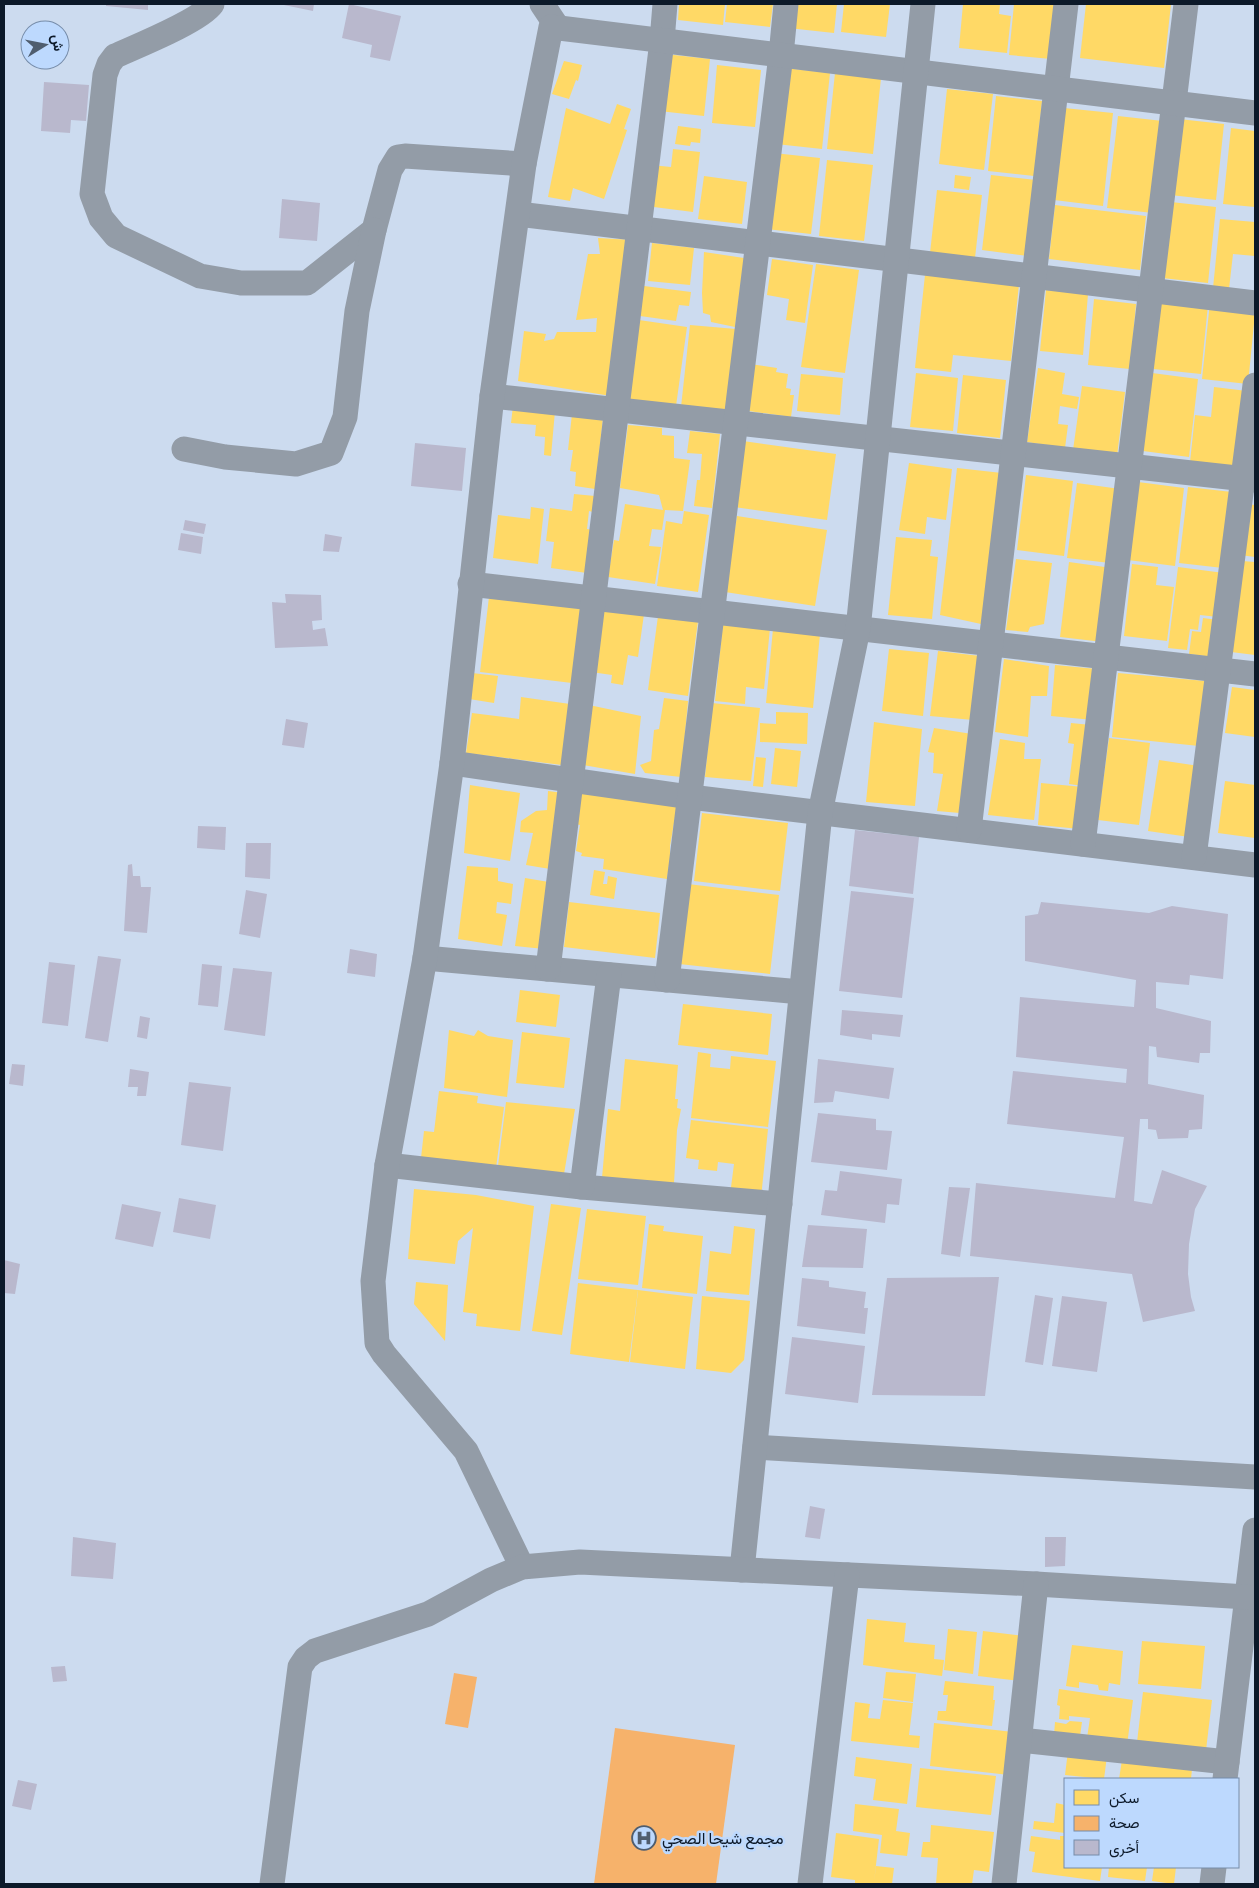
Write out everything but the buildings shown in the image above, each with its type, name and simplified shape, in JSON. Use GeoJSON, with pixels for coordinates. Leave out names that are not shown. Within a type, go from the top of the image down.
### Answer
{"type":"FeatureCollection","features":[{"type":"Feature","properties":{"kind":"street"},"geometry":{"type":"LineString","coordinates":[[212,4],[192,20],[115,56],[109,64],[105,76],[92,194],[101,218],[116,236],[200,276],[241,284],[307,283],[374,230]]}},
{"type":"Feature","properties":{"kind":"street"},"geometry":{"type":"LineString","coordinates":[[542,4],[558,28]]}},
{"type":"Feature","properties":{"kind":"street"},"geometry":{"type":"LineString","coordinates":[[548,969],[665,4]]}},
{"type":"Feature","properties":{"kind":"street"},"geometry":{"type":"LineString","coordinates":[[667,980],[786,4]]}},
{"type":"Feature","properties":{"kind":"street"},"geometry":{"type":"LineString","coordinates":[[742,1570],[820,812],[858,628],[923,4]]}},
{"type":"Feature","properties":{"kind":"street"},"geometry":{"type":"LineString","coordinates":[[969,830],[1066,4]]}},
{"type":"Feature","properties":{"kind":"street"},"geometry":{"type":"LineString","coordinates":[[1083,844],[1186,4]]}},
{"type":"Feature","properties":{"kind":"street"},"geometry":{"type":"LineString","coordinates":[[522,1567],[466,1451],[384,1354],[377,1343],[373,1281],[387,1165],[425,958],[452,763],[470,584],[492,396],[524,164],[551,27],[1255,113]]}},
{"type":"Feature","properties":{"kind":"street"},"geometry":{"type":"LineString","coordinates":[[184,449],[296,464],[331,453],[345,417],[357,310],[374,230],[390,170],[398,157],[524,164]]}},
{"type":"Feature","properties":{"kind":"street"},"geometry":{"type":"LineString","coordinates":[[518,214],[1255,304]]}},
{"type":"Feature","properties":{"kind":"street"},"geometry":{"type":"LineString","coordinates":[[1194,857],[1218,670],[1249,479],[1255,385]]}},
{"type":"Feature","properties":{"kind":"street"},"geometry":{"type":"LineString","coordinates":[[492,396],[1249,479]]}},
{"type":"Feature","properties":{"kind":"street"},"geometry":{"type":"LineString","coordinates":[[470,584],[1255,674]]}},
{"type":"Feature","properties":{"kind":"street"},"geometry":{"type":"LineString","coordinates":[[452,763],[690,797],[1255,865]]}},
{"type":"Feature","properties":{"kind":"street"},"geometry":{"type":"LineString","coordinates":[[425,958],[802,992]]}},
{"type":"Feature","properties":{"kind":"street"},"geometry":{"type":"LineString","coordinates":[[582,1187],[609,975]]}},
{"type":"Feature","properties":{"kind":"street"},"geometry":{"type":"LineString","coordinates":[[387,1165],[582,1187],[780,1204]]}},
{"type":"Feature","properties":{"kind":"street"},"geometry":{"type":"LineString","coordinates":[[754,1447],[1255,1477]]}},
{"type":"Feature","properties":{"kind":"street"},"geometry":{"type":"LineString","coordinates":[[1020,1740],[1226,1771],[1255,1530]]}},
{"type":"Feature","properties":{"kind":"street"},"geometry":{"type":"LineString","coordinates":[[272,1884],[300,1667],[306,1658],[315,1651],[428,1614],[491,1580],[522,1567],[580,1562],[1036,1584],[1247,1597]]}},
{"type":"Feature","properties":{"kind":"street"},"geometry":{"type":"LineString","coordinates":[[810,1884],[847,1575]]}},
{"type":"Feature","properties":{"kind":"street"},"geometry":{"type":"LineString","coordinates":[[1004,1884],[1036,1584]]}},
{"type":"Feature","properties":{"kind":"street"},"geometry":{"type":"LineString","coordinates":[[1212,1884],[1214,1868]]}},
{"type":"Feature","properties":{"kind":"place","name":"مجمع شيحا الصحي"},"geometry":{"type":"Point","coordinates":[644,1838]}}]}
